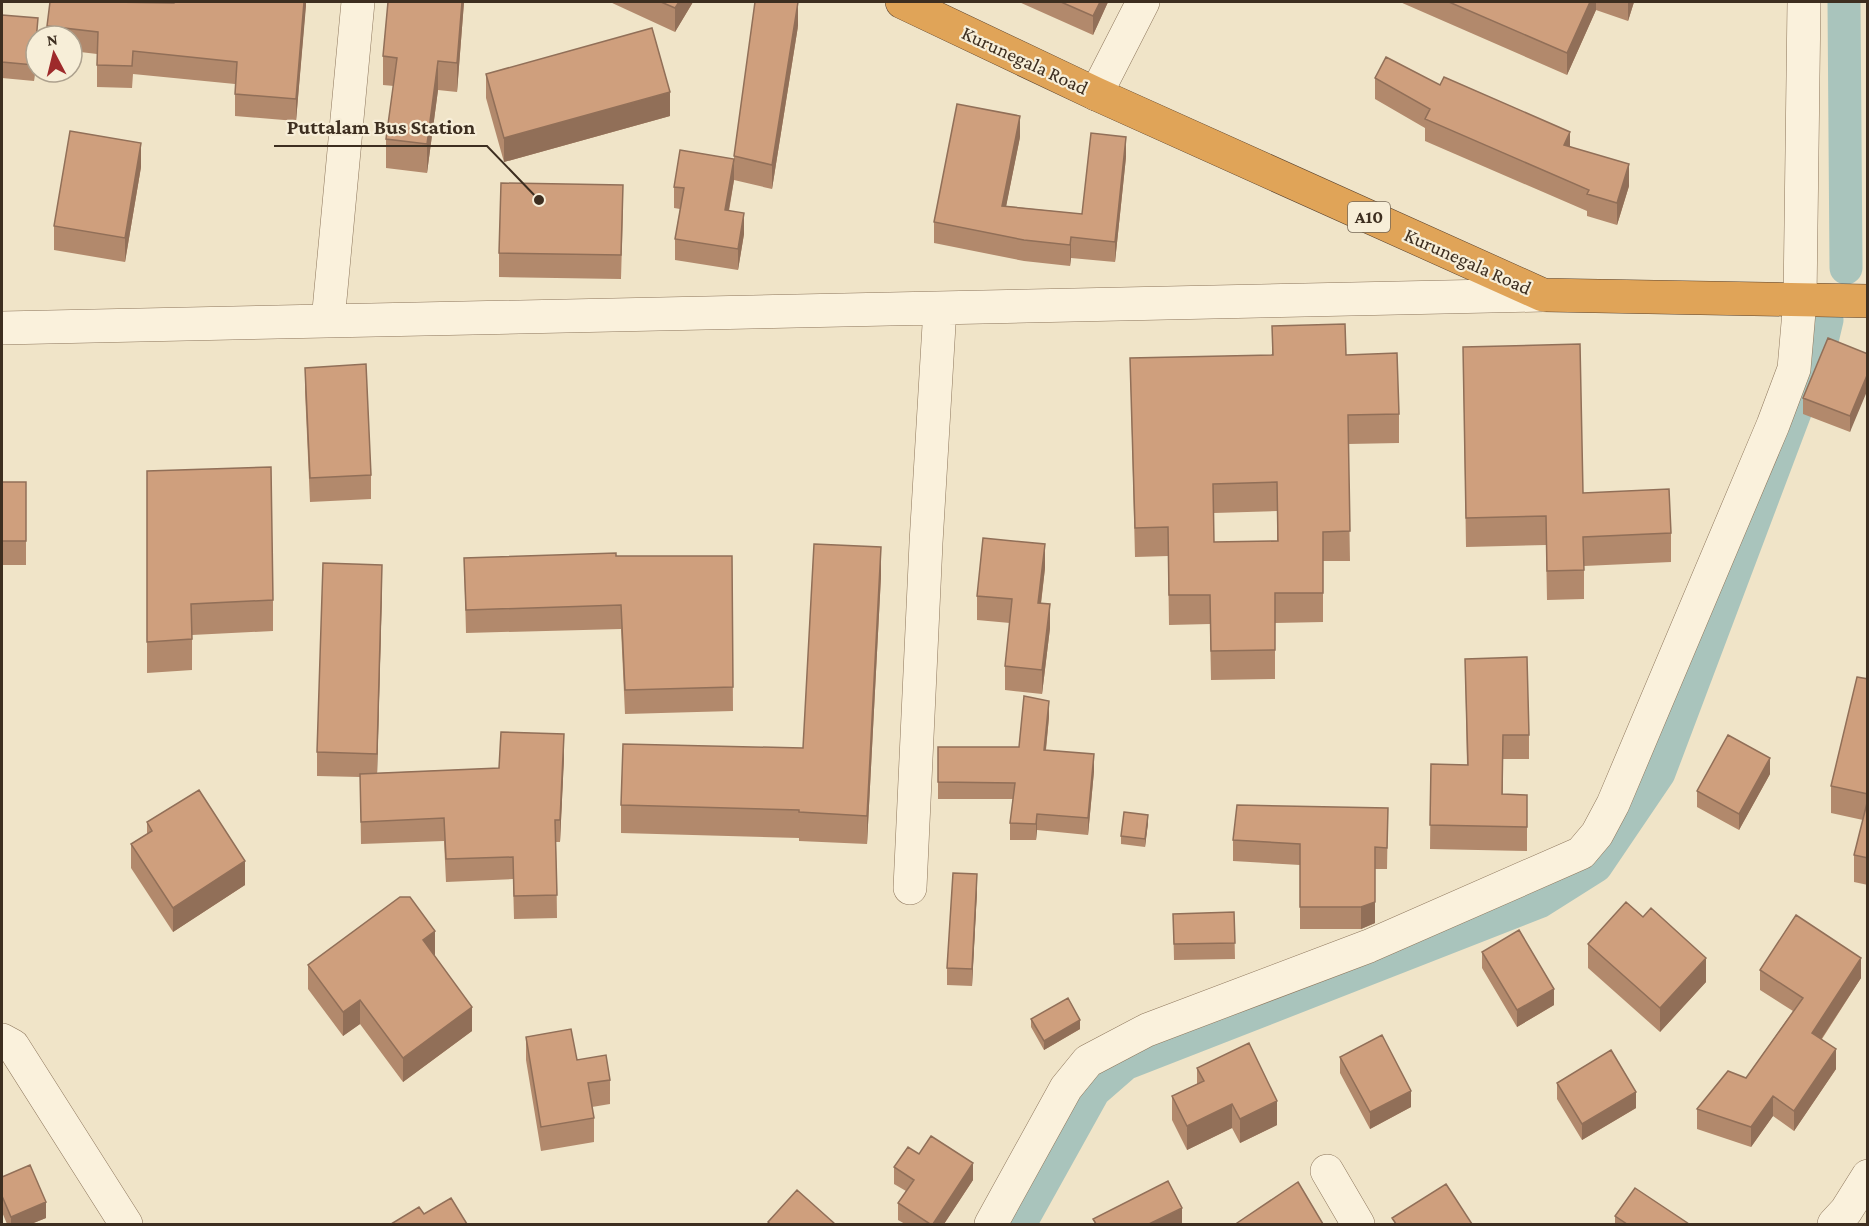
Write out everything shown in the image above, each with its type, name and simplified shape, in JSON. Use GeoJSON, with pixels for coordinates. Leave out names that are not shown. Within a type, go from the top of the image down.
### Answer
{"type":"FeatureCollection","features":[{"type":"Feature","properties":{"kind":"highway","name":"Kurunegala Road"},"geometry":{"type":"LineString","coordinates":[[902,2],[1096,94],[1543,295],[1868,301]]}},
{"type":"Feature","properties":{"kind":"street"},"geometry":{"type":"LineString","coordinates":[[328,321],[358,2]]}},
{"type":"Feature","properties":{"kind":"street"},"geometry":{"type":"LineString","coordinates":[[1096,94],[1143,2]]}},
{"type":"Feature","properties":{"kind":"street"},"geometry":{"type":"LineString","coordinates":[[991,1224],[1066,1088],[1088,1062],[1147,1030],[1369,946],[1581,853],[1596,834],[1613,804],[1773,425],[1794,369],[1800,300],[1804,2]]}},
{"type":"Feature","properties":{"kind":"street"},"geometry":{"type":"LineString","coordinates":[[2,328],[1543,295]]}},
{"type":"Feature","properties":{"kind":"street"},"geometry":{"type":"LineString","coordinates":[[910,888],[926,543],[940,308]]}},
{"type":"Feature","properties":{"kind":"street"},"geometry":{"type":"LineString","coordinates":[[2,1040],[13,1046],[126,1224]]}},
{"type":"Feature","properties":{"kind":"street"},"geometry":{"type":"LineString","coordinates":[[1327,1171],[1358,1224]]}},
{"type":"Feature","properties":{"kind":"street"},"geometry":{"type":"LineString","coordinates":[[1848,1220],[1868,1176]]}},
{"type":"Feature","properties":{"kind":"building"},"geometry":{"type":"Polygon","coordinates":[[[50,2],[304,2],[296,99],[235,94],[237,62],[133,51],[132,66],[97,65],[98,32],[84,30],[84,24],[47,24],[50,2]]]}},
{"type":"Feature","properties":{"kind":"building"},"geometry":{"type":"Polygon","coordinates":[[[388,2],[462,2],[457,63],[438,61],[427,144],[386,139],[397,58],[383,56],[388,2]]]}},
{"type":"Feature","properties":{"kind":"building"},"geometry":{"type":"Polygon","coordinates":[[[661,2],[679,2],[675,8],[661,2]]]}},
{"type":"Feature","properties":{"kind":"building"},"geometry":{"type":"Polygon","coordinates":[[[755,2],[798,2],[772,165],[734,156],[755,2]]]}},
{"type":"Feature","properties":{"kind":"building"},"geometry":{"type":"Polygon","coordinates":[[[1061,2],[1100,2],[1093,16],[1061,2]]]}},
{"type":"Feature","properties":{"kind":"building"},"geometry":{"type":"Polygon","coordinates":[[[1449,2],[1590,2],[1567,53],[1449,2]]]}},
{"type":"Feature","properties":{"kind":"building"},"geometry":{"type":"Polygon","coordinates":[[[2,15],[38,18],[37,24],[24,24],[24,64],[2,62],[2,15]]]}},
{"type":"Feature","properties":{"kind":"building"},"geometry":{"type":"Polygon","coordinates":[[[652,28],[670,92],[504,138],[486,74],[652,28]]]}},
{"type":"Feature","properties":{"kind":"building"},"geometry":{"type":"Polygon","coordinates":[[[1386,57],[1440,85],[1444,77],[1570,132],[1564,145],[1629,164],[1617,203],[1587,194],[1589,190],[1425,119],[1430,109],[1375,78],[1386,57]]]}},
{"type":"Feature","properties":{"kind":"building"},"geometry":{"type":"Polygon","coordinates":[[[957,104],[1020,116],[1002,206],[1082,214],[1091,133],[1126,137],[1115,242],[1071,237],[1070,245],[1024,240],[934,222],[957,104]]]}},
{"type":"Feature","properties":{"kind":"building"},"geometry":{"type":"Polygon","coordinates":[[[70,131],[141,143],[125,238],[54,226],[70,131]]]}},
{"type":"Feature","properties":{"kind":"building"},"geometry":{"type":"Polygon","coordinates":[[[680,150],[734,159],[725,210],[744,213],[738,249],[675,239],[684,188],[674,187],[680,150]]]}},
{"type":"Feature","properties":{"kind":"building"},"geometry":{"type":"Polygon","coordinates":[[[501,183],[623,185],[621,255],[499,253],[501,183]]]}},
{"type":"Feature","properties":{"kind":"building"},"geometry":{"type":"Polygon","coordinates":[[[1345,324],[1346,355],[1397,353],[1399,414],[1348,415],[1350,531],[1323,532],[1323,593],[1275,593],[1275,650],[1211,651],[1210,595],[1169,595],[1168,527],[1135,528],[1130,358],[1273,355],[1272,326],[1345,324]],[[1277,482],[1213,484],[1214,542],[1278,541],[1277,482]]]}},
{"type":"Feature","properties":{"kind":"building"},"geometry":{"type":"Polygon","coordinates":[[[1828,338],[1868,354],[1868,373],[1850,416],[1803,398],[1828,338]]]}},
{"type":"Feature","properties":{"kind":"building"},"geometry":{"type":"Polygon","coordinates":[[[1580,344],[1583,493],[1669,489],[1671,533],[1583,537],[1584,570],[1547,571],[1546,516],[1466,518],[1463,347],[1580,344]]]}},
{"type":"Feature","properties":{"kind":"building"},"geometry":{"type":"Polygon","coordinates":[[[366,364],[371,475],[310,478],[305,368],[366,364]]]}},
{"type":"Feature","properties":{"kind":"building"},"geometry":{"type":"Polygon","coordinates":[[[271,467],[273,600],[191,604],[192,639],[147,642],[147,471],[271,467]]]}},
{"type":"Feature","properties":{"kind":"building"},"geometry":{"type":"Polygon","coordinates":[[[2,482],[26,482],[26,541],[2,541],[2,482]]]}},
{"type":"Feature","properties":{"kind":"building"},"geometry":{"type":"Polygon","coordinates":[[[983,538],[1045,544],[1038,603],[1050,604],[1042,670],[1005,666],[1012,599],[977,596],[983,538]]]}},
{"type":"Feature","properties":{"kind":"building"},"geometry":{"type":"Polygon","coordinates":[[[814,544],[881,547],[867,816],[799,812],[799,810],[621,805],[623,744],[803,748],[814,544]]]}},
{"type":"Feature","properties":{"kind":"building"},"geometry":{"type":"Polygon","coordinates":[[[616,553],[616,556],[732,556],[733,687],[625,690],[621,605],[466,610],[464,558],[616,553]]]}},
{"type":"Feature","properties":{"kind":"building"},"geometry":{"type":"Polygon","coordinates":[[[323,563],[382,565],[377,754],[317,752],[323,563]]]}},
{"type":"Feature","properties":{"kind":"building"},"geometry":{"type":"Polygon","coordinates":[[[1527,657],[1529,735],[1503,735],[1502,794],[1527,795],[1527,827],[1430,825],[1431,764],[1468,765],[1465,659],[1527,657]]]}},
{"type":"Feature","properties":{"kind":"building"},"geometry":{"type":"Polygon","coordinates":[[[1857,677],[1868,679],[1868,794],[1831,786],[1857,677]]]}},
{"type":"Feature","properties":{"kind":"building"},"geometry":{"type":"Polygon","coordinates":[[[1024,696],[1049,701],[1044,750],[1094,754],[1088,818],[1037,814],[1036,824],[1010,823],[1015,783],[938,782],[938,747],[1019,747],[1024,696]]]}},
{"type":"Feature","properties":{"kind":"building"},"geometry":{"type":"Polygon","coordinates":[[[501,732],[564,734],[560,820],[555,820],[557,895],[514,896],[513,857],[446,859],[444,818],[361,822],[360,774],[499,768],[501,732]]]}},
{"type":"Feature","properties":{"kind":"building"},"geometry":{"type":"Polygon","coordinates":[[[1728,735],[1770,758],[1739,814],[1697,791],[1728,735]]]}},
{"type":"Feature","properties":{"kind":"building"},"geometry":{"type":"Polygon","coordinates":[[[199,790],[245,861],[173,908],[131,844],[152,831],[147,822],[199,790]]]}},
{"type":"Feature","properties":{"kind":"building"},"geometry":{"type":"Polygon","coordinates":[[[1868,799],[1868,858],[1854,855],[1868,799]]]}},
{"type":"Feature","properties":{"kind":"building"},"geometry":{"type":"Polygon","coordinates":[[[1237,805],[1388,808],[1387,848],[1375,847],[1375,902],[1361,907],[1300,907],[1300,844],[1233,840],[1237,805]]]}},
{"type":"Feature","properties":{"kind":"building"},"geometry":{"type":"Polygon","coordinates":[[[1124,812],[1148,815],[1145,839],[1121,836],[1124,812]]]}},
{"type":"Feature","properties":{"kind":"building"},"geometry":{"type":"Polygon","coordinates":[[[953,873],[977,874],[972,969],[947,968],[953,873]]]}},
{"type":"Feature","properties":{"kind":"building"},"geometry":{"type":"Polygon","coordinates":[[[400,897],[410,897],[435,931],[423,940],[472,1007],[403,1058],[360,1000],[343,1012],[308,965],[400,897]]]}},
{"type":"Feature","properties":{"kind":"building"},"geometry":{"type":"Polygon","coordinates":[[[1626,902],[1643,917],[1651,908],[1706,958],[1660,1008],[1588,944],[1626,902]]]}},
{"type":"Feature","properties":{"kind":"building"},"geometry":{"type":"Polygon","coordinates":[[[1234,912],[1235,943],[1174,944],[1173,914],[1234,912]]]}},
{"type":"Feature","properties":{"kind":"building"},"geometry":{"type":"Polygon","coordinates":[[[1796,915],[1861,958],[1812,1033],[1836,1049],[1794,1111],[1773,1096],[1751,1127],[1697,1109],[1728,1071],[1746,1078],[1803,998],[1760,970],[1796,915]]]}},
{"type":"Feature","properties":{"kind":"building"},"geometry":{"type":"Polygon","coordinates":[[[1519,930],[1554,989],[1517,1010],[1482,952],[1519,930]]]}},
{"type":"Feature","properties":{"kind":"building"},"geometry":{"type":"Polygon","coordinates":[[[1068,998],[1080,1020],[1044,1041],[1031,1019],[1068,998]]]}},
{"type":"Feature","properties":{"kind":"building"},"geometry":{"type":"Polygon","coordinates":[[[571,1029],[577,1060],[606,1055],[610,1080],[588,1083],[594,1118],[541,1127],[526,1037],[571,1029]]]}},
{"type":"Feature","properties":{"kind":"building"},"geometry":{"type":"Polygon","coordinates":[[[1382,1035],[1411,1091],[1370,1112],[1340,1057],[1382,1035]]]}},
{"type":"Feature","properties":{"kind":"building"},"geometry":{"type":"Polygon","coordinates":[[[1249,1043],[1277,1101],[1240,1119],[1232,1104],[1187,1126],[1172,1096],[1204,1081],[1197,1068],[1249,1043]]]}},
{"type":"Feature","properties":{"kind":"building"},"geometry":{"type":"Polygon","coordinates":[[[1611,1050],[1636,1092],[1582,1124],[1557,1083],[1611,1050]]]}},
{"type":"Feature","properties":{"kind":"building"},"geometry":{"type":"Polygon","coordinates":[[[931,1136],[973,1163],[933,1224],[898,1203],[914,1180],[894,1167],[908,1147],[919,1154],[931,1136]]]}},
{"type":"Feature","properties":{"kind":"building"},"geometry":{"type":"Polygon","coordinates":[[[30,1165],[46,1202],[11,1217],[2,1196],[2,1177],[30,1165]]]}},
{"type":"Feature","properties":{"kind":"building"},"geometry":{"type":"Polygon","coordinates":[[[1168,1181],[1182,1208],[1149,1224],[1096,1224],[1093,1219],[1168,1181]]]}},
{"type":"Feature","properties":{"kind":"building"},"geometry":{"type":"Polygon","coordinates":[[[1298,1182],[1323,1224],[1237,1223],[1298,1182]]]}},
{"type":"Feature","properties":{"kind":"building"},"geometry":{"type":"Polygon","coordinates":[[[1446,1184],[1472,1224],[1396,1224],[1392,1218],[1446,1184]]]}},
{"type":"Feature","properties":{"kind":"building"},"geometry":{"type":"Polygon","coordinates":[[[1635,1188],[1689,1224],[1627,1224],[1615,1216],[1635,1188]]]}},
{"type":"Feature","properties":{"kind":"building"},"geometry":{"type":"Polygon","coordinates":[[[797,1190],[835,1224],[770,1224],[768,1222],[797,1190]]]}},
{"type":"Feature","properties":{"kind":"building"},"geometry":{"type":"Polygon","coordinates":[[[451,1198],[467,1224],[391,1224],[419,1207],[424,1214],[451,1198]]]}},
{"type":"Feature","properties":{"kind":"waterway"},"geometry":{"type":"LineString","coordinates":[[1844,2],[1846,268]]}},
{"type":"Feature","properties":{"kind":"waterway"},"geometry":{"type":"LineString","coordinates":[[1020,1224],[1094,1091],[1125,1064],[1539,902],[1596,866],[1659,773],[1822,341],[1827,320]]}},
{"type":"Feature","properties":{"kind":"place","name":"Puttalam Bus Station"},"geometry":{"type":"Point","coordinates":[539,200]}}]}
